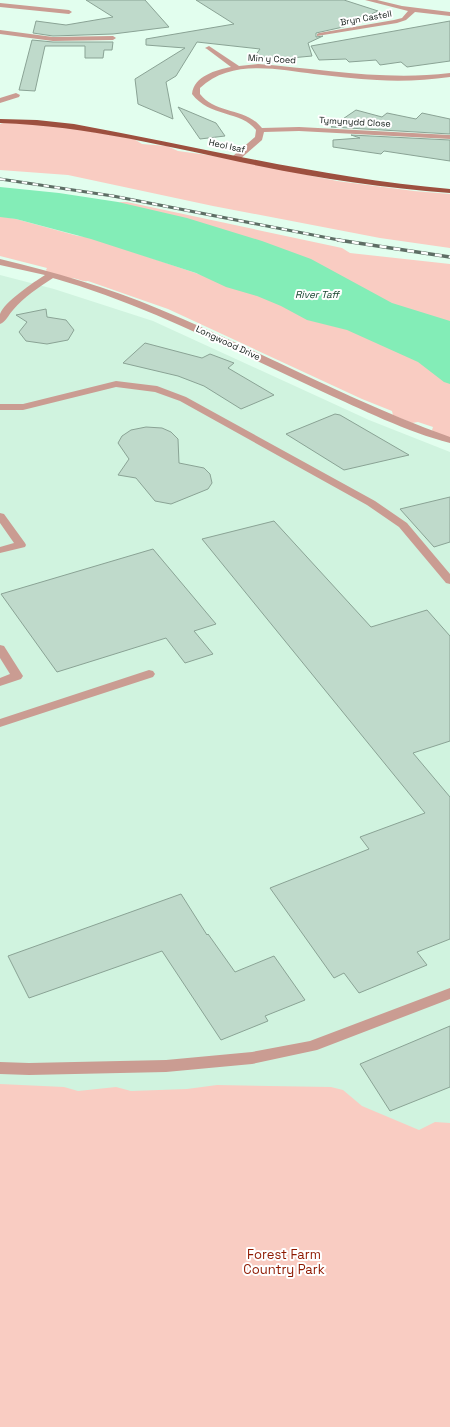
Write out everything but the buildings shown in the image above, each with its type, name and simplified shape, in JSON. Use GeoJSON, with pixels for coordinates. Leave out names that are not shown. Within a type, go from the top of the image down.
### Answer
{"type":"FeatureCollection","features":[{"type":"Feature","properties":{"kind":"main road","name":"Heol Isaf"},"geometry":{"type":"LineString","coordinates":[[0,121],[37,122],[74,126],[341,179],[394,187],[450,191]]}},
{"type":"Feature","properties":{"kind":"street"},"geometry":{"type":"LineString","coordinates":[[368,0],[413,10],[450,14]]}},
{"type":"Feature","properties":{"kind":"street"},"geometry":{"type":"LineString","coordinates":[[0,5],[69,12]]}},
{"type":"Feature","properties":{"kind":"street","name":"Bryn Castell"},"geometry":{"type":"LineString","coordinates":[[319,35],[395,22],[404,19],[413,10]]}},
{"type":"Feature","properties":{"kind":"street"},"geometry":{"type":"LineString","coordinates":[[0,32],[53,39],[113,38]]}},
{"type":"Feature","properties":{"kind":"street"},"geometry":{"type":"LineString","coordinates":[[209,48],[238,68]]}},
{"type":"Feature","properties":{"kind":"street","name":"Min y Coed"},"geometry":{"type":"LineString","coordinates":[[260,130],[253,122],[211,107],[202,102],[195,94],[195,88],[208,78],[238,68],[266,67],[402,78],[450,75]]}},
{"type":"Feature","properties":{"kind":"street"},"geometry":{"type":"LineString","coordinates":[[0,101],[16,95]]}},
{"type":"Feature","properties":{"kind":"street","name":"Tymynydd Close"},"geometry":{"type":"LineString","coordinates":[[260,130],[299,129],[450,137]]}},
{"type":"Feature","properties":{"kind":"street"},"geometry":{"type":"LineString","coordinates":[[236,158],[259,138],[260,130]]}},
{"type":"Feature","properties":{"kind":"street","name":"Longwood Drive"},"geometry":{"type":"LineString","coordinates":[[0,262],[51,275],[113,295],[178,320],[367,408],[450,440]]}},
{"type":"Feature","properties":{"kind":"street"},"geometry":{"type":"LineString","coordinates":[[0,321],[10,308],[37,284],[51,275]]}},
{"type":"Feature","properties":{"kind":"street"},"geometry":{"type":"LineString","coordinates":[[0,407],[23,407],[116,384],[157,389],[183,399],[371,502],[403,525],[450,581]]}},
{"type":"Feature","properties":{"kind":"street"},"geometry":{"type":"LineString","coordinates":[[0,516],[21,545],[0,550]]}},
{"type":"Feature","properties":{"kind":"street"},"geometry":{"type":"LineString","coordinates":[[0,649],[17,676],[0,682]]}},
{"type":"Feature","properties":{"kind":"street"},"geometry":{"type":"LineString","coordinates":[[0,723],[149,674]]}},
{"type":"Feature","properties":{"kind":"street"},"geometry":{"type":"LineString","coordinates":[[0,1068],[29,1069],[166,1066],[252,1058],[312,1046],[450,993]]}},
{"type":"Feature","properties":{"kind":"shaded area"},"geometry":{"type":"Polygon","coordinates":[[[0,275],[54,289],[153,321],[369,420],[450,452],[450,1136],[0,1096],[0,275]]]}},
{"type":"Feature","properties":{"kind":"green space"},"geometry":{"type":"Polygon","coordinates":[[[7,122],[59,126],[134,139],[142,144],[167,146],[178,151],[215,156],[337,181],[450,194],[450,248],[380,238],[213,206],[68,175],[0,170],[0,124],[7,122]]]}},
{"type":"Feature","properties":{"kind":"green space"},"geometry":{"type":"Polygon","coordinates":[[[118,202],[127,202],[342,248],[350,253],[450,264],[450,331],[118,202]]]}},
{"type":"Feature","properties":{"kind":"green space"},"geometry":{"type":"Polygon","coordinates":[[[0,216],[78,236],[89,237],[237,287],[402,350],[450,382],[450,442],[438,439],[432,430],[433,427],[418,422],[412,423],[393,415],[392,411],[362,399],[168,309],[88,281],[73,278],[50,278],[46,270],[47,268],[0,256],[0,216]]]}},
{"type":"Feature","properties":{"kind":"green space","name":"Forest Farm Country Park"},"geometry":{"type":"Polygon","coordinates":[[[0,1084],[64,1087],[78,1091],[116,1087],[131,1091],[187,1089],[217,1085],[331,1087],[343,1090],[362,1106],[419,1130],[435,1122],[450,1123],[450,1427],[0,1427],[0,1084]]]}},
{"type":"Feature","properties":{"kind":"water","name":"River Taff"},"geometry":{"type":"Polygon","coordinates":[[[0,187],[59,193],[118,202],[187,218],[262,241],[311,259],[392,303],[450,321],[450,384],[444,382],[418,362],[347,330],[307,320],[281,306],[257,296],[226,287],[196,273],[91,239],[16,219],[0,217],[0,187]]]}},
{"type":"Feature","properties":{"kind":"railway"},"geometry":{"type":"LineString","coordinates":[[0,179],[113,196],[342,241]]}},
{"type":"Feature","properties":{"kind":"railway"},"geometry":{"type":"LineString","coordinates":[[342,241],[450,257]]}}]}
